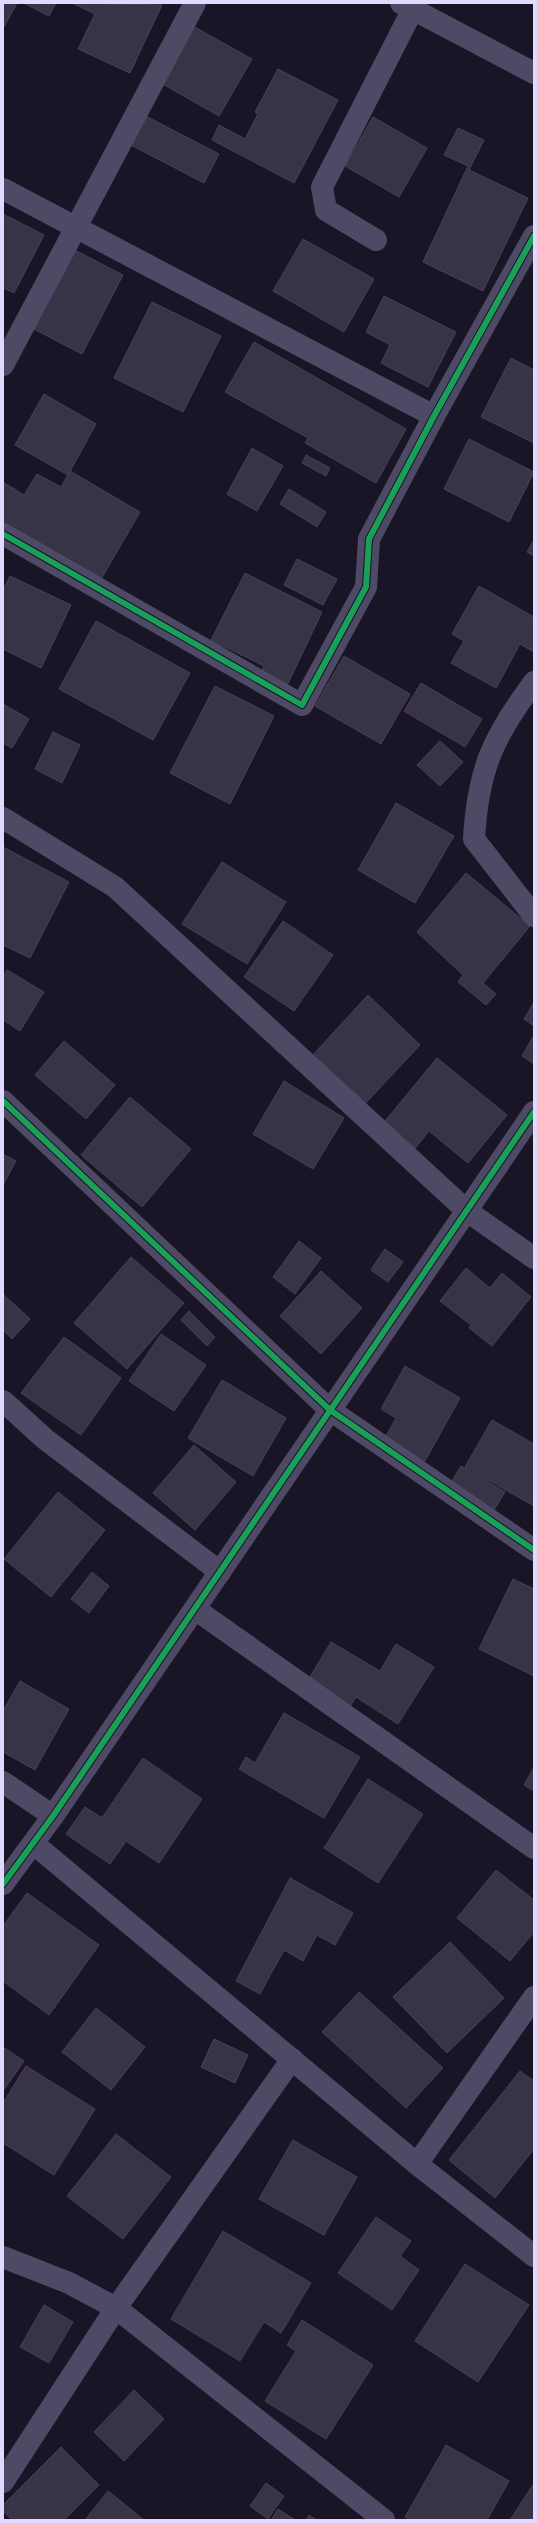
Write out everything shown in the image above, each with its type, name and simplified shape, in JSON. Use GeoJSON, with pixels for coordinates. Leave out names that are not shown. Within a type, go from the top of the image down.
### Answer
{"type":"FeatureCollection","features":[{"type":"Feature","properties":{"kind":"street"},"geometry":{"type":"LineString","coordinates":[[3,365],[196,3]]}},
{"type":"Feature","properties":{"kind":"street"},"geometry":{"type":"LineString","coordinates":[[376,240],[326,210],[322,187],[407,6],[534,73]]}},
{"type":"Feature","properties":{"kind":"street"},"geometry":{"type":"LineString","coordinates":[[3,189],[434,416]]}},
{"type":"Feature","properties":{"kind":"street"},"geometry":{"type":"LineString","coordinates":[[3,534],[302,705],[366,587],[370,539],[434,416],[534,236]]}},
{"type":"Feature","properties":{"kind":"street"},"geometry":{"type":"LineString","coordinates":[[534,682],[509,715],[487,759],[476,803],[474,839],[534,916]]}},
{"type":"Feature","properties":{"kind":"street"},"geometry":{"type":"LineString","coordinates":[[3,818],[115,887],[467,1211],[534,1258]]}},
{"type":"Feature","properties":{"kind":"street"},"geometry":{"type":"LineString","coordinates":[[3,1101],[330,1410],[534,1550]]}},
{"type":"Feature","properties":{"kind":"street"},"geometry":{"type":"LineString","coordinates":[[3,1884],[34,1844],[534,1112]]}},
{"type":"Feature","properties":{"kind":"street"},"geometry":{"type":"LineString","coordinates":[[3,1402],[45,1438],[220,1572]]}},
{"type":"Feature","properties":{"kind":"street"},"geometry":{"type":"LineString","coordinates":[[195,1609],[534,1848]]}},
{"type":"Feature","properties":{"kind":"street"},"geometry":{"type":"LineString","coordinates":[[3,1782],[53,1816]]}},
{"type":"Feature","properties":{"kind":"street"},"geometry":{"type":"LineString","coordinates":[[34,1844],[417,2164],[534,2256]]}},
{"type":"Feature","properties":{"kind":"street"},"geometry":{"type":"LineString","coordinates":[[417,2164],[534,1997]]}},
{"type":"Feature","properties":{"kind":"street"},"geometry":{"type":"LineString","coordinates":[[3,2482],[116,2308],[292,2059]]}},
{"type":"Feature","properties":{"kind":"street"},"geometry":{"type":"LineString","coordinates":[[3,2257],[69,2283],[116,2308],[384,2520]]}},
{"type":"Feature","properties":{"kind":"building"},"geometry":{"type":"Polygon","coordinates":[[[3,3],[17,3],[4,27],[3,27],[3,3]]]}},
{"type":"Feature","properties":{"kind":"building"},"geometry":{"type":"Polygon","coordinates":[[[24,3],[56,3],[49,16],[24,3]]]}},
{"type":"Feature","properties":{"kind":"building"},"geometry":{"type":"Polygon","coordinates":[[[72,3],[162,5],[130,73],[78,49],[95,14],[72,3]]]}},
{"type":"Feature","properties":{"kind":"building"},"geometry":{"type":"Polygon","coordinates":[[[191,25],[252,59],[219,116],[159,82],[191,25]]]}},
{"type":"Feature","properties":{"kind":"building"},"geometry":{"type":"Polygon","coordinates":[[[278,69],[338,100],[294,183],[212,140],[219,125],[245,139],[258,114],[255,112],[278,69]]]}},
{"type":"Feature","properties":{"kind":"building"},"geometry":{"type":"Polygon","coordinates":[[[140,113],[219,154],[204,183],[125,142],[140,113]]]}},
{"type":"Feature","properties":{"kind":"building"},"geometry":{"type":"Polygon","coordinates":[[[373,117],[427,148],[399,197],[345,166],[373,117]]]}},
{"type":"Feature","properties":{"kind":"building"},"geometry":{"type":"Polygon","coordinates":[[[458,128],[484,140],[469,170],[528,198],[483,291],[423,262],[468,166],[444,155],[458,128]]]}},
{"type":"Feature","properties":{"kind":"building"},"geometry":{"type":"Polygon","coordinates":[[[3,214],[44,235],[14,293],[3,288],[3,214]]]}},
{"type":"Feature","properties":{"kind":"building"},"geometry":{"type":"Polygon","coordinates":[[[303,239],[374,279],[344,332],[273,291],[303,239]]]}},
{"type":"Feature","properties":{"kind":"building"},"geometry":{"type":"Polygon","coordinates":[[[69,247],[123,275],[82,354],[28,326],[69,247]]]}},
{"type":"Feature","properties":{"kind":"building"},"geometry":{"type":"Polygon","coordinates":[[[384,296],[456,332],[428,387],[381,363],[390,345],[366,332],[384,296]]]}},
{"type":"Feature","properties":{"kind":"building"},"geometry":{"type":"Polygon","coordinates":[[[152,302],[221,336],[183,412],[114,378],[152,302]]]}},
{"type":"Feature","properties":{"kind":"building"},"geometry":{"type":"Polygon","coordinates":[[[254,342],[406,429],[376,483],[305,443],[308,438],[225,392],[254,342]]]}},
{"type":"Feature","properties":{"kind":"building"},"geometry":{"type":"Polygon","coordinates":[[[511,358],[534,370],[534,443],[481,417],[511,358]]]}},
{"type":"Feature","properties":{"kind":"building"},"geometry":{"type":"Polygon","coordinates":[[[44,394],[96,424],[68,475],[15,445],[44,394]]]}},
{"type":"Feature","properties":{"kind":"building"},"geometry":{"type":"Polygon","coordinates":[[[469,439],[534,472],[509,522],[444,489],[469,439]]]}},
{"type":"Feature","properties":{"kind":"building"},"geometry":{"type":"Polygon","coordinates":[[[252,448],[283,466],[257,511],[227,494],[252,448]]]}},
{"type":"Feature","properties":{"kind":"building"},"geometry":{"type":"Polygon","coordinates":[[[306,455],[330,468],[326,476],[302,463],[306,455]]]}},
{"type":"Feature","properties":{"kind":"building"},"geometry":{"type":"Polygon","coordinates":[[[70,471],[140,512],[101,579],[3,522],[3,482],[24,495],[37,474],[61,487],[70,471]]]}},
{"type":"Feature","properties":{"kind":"building"},"geometry":{"type":"Polygon","coordinates":[[[289,489],[326,512],[317,527],[280,504],[289,489]]]}},
{"type":"Feature","properties":{"kind":"building"},"geometry":{"type":"Polygon","coordinates":[[[534,540],[534,556],[527,552],[534,540]]]}},
{"type":"Feature","properties":{"kind":"building"},"geometry":{"type":"Polygon","coordinates":[[[297,559],[337,579],[323,605],[284,585],[297,559]]]}},
{"type":"Feature","properties":{"kind":"building"},"geometry":{"type":"Polygon","coordinates":[[[245,573],[322,612],[283,694],[257,681],[264,666],[211,640],[245,573]]]}},
{"type":"Feature","properties":{"kind":"building"},"geometry":{"type":"Polygon","coordinates":[[[10,576],[71,605],[41,668],[3,649],[3,590],[10,576]]]}},
{"type":"Feature","properties":{"kind":"building"},"geometry":{"type":"Polygon","coordinates":[[[479,586],[534,617],[534,652],[520,644],[496,688],[451,663],[464,641],[452,634],[479,586]]]}},
{"type":"Feature","properties":{"kind":"building"},"geometry":{"type":"Polygon","coordinates":[[[96,621],[190,673],[153,740],[59,689],[96,621]]]}},
{"type":"Feature","properties":{"kind":"building"},"geometry":{"type":"Polygon","coordinates":[[[344,656],[410,694],[381,744],[315,706],[344,656]]]}},
{"type":"Feature","properties":{"kind":"building"},"geometry":{"type":"Polygon","coordinates":[[[421,683],[482,719],[465,747],[404,711],[421,683]]]}},
{"type":"Feature","properties":{"kind":"building"},"geometry":{"type":"Polygon","coordinates":[[[215,686],[274,716],[230,804],[170,773],[215,686]]]}},
{"type":"Feature","properties":{"kind":"building"},"geometry":{"type":"Polygon","coordinates":[[[3,704],[29,719],[12,748],[3,743],[3,704]]]}},
{"type":"Feature","properties":{"kind":"building"},"geometry":{"type":"Polygon","coordinates":[[[53,732],[80,745],[62,783],[35,769],[53,732]]]}},
{"type":"Feature","properties":{"kind":"building"},"geometry":{"type":"Polygon","coordinates":[[[440,741],[463,762],[440,786],[417,765],[440,741]]]}},
{"type":"Feature","properties":{"kind":"building"},"geometry":{"type":"Polygon","coordinates":[[[396,803],[454,836],[415,903],[358,870],[396,803]]]}},
{"type":"Feature","properties":{"kind":"building"},"geometry":{"type":"Polygon","coordinates":[[[3,847],[69,882],[30,958],[3,945],[3,847]]]}},
{"type":"Feature","properties":{"kind":"building"},"geometry":{"type":"Polygon","coordinates":[[[222,862],[286,902],[247,964],[182,924],[222,862]]]}},
{"type":"Feature","properties":{"kind":"building"},"geometry":{"type":"Polygon","coordinates":[[[466,873],[530,926],[483,983],[496,994],[486,1005],[458,982],[463,975],[417,932],[466,873]]]}},
{"type":"Feature","properties":{"kind":"building"},"geometry":{"type":"Polygon","coordinates":[[[283,921],[333,955],[294,1011],[244,977],[283,921]]]}},
{"type":"Feature","properties":{"kind":"building"},"geometry":{"type":"Polygon","coordinates":[[[7,970],[44,992],[20,1031],[3,1020],[3,978],[7,970]]]}},
{"type":"Feature","properties":{"kind":"building"},"geometry":{"type":"Polygon","coordinates":[[[368,995],[420,1045],[362,1107],[310,1058],[368,995]]]}},
{"type":"Feature","properties":{"kind":"building"},"geometry":{"type":"Polygon","coordinates":[[[534,1002],[534,1026],[524,1019],[534,1002]]]}},
{"type":"Feature","properties":{"kind":"building"},"geometry":{"type":"Polygon","coordinates":[[[534,1035],[534,1064],[522,1056],[534,1035]]]}},
{"type":"Feature","properties":{"kind":"building"},"geometry":{"type":"Polygon","coordinates":[[[64,1041],[115,1085],[86,1119],[35,1075],[64,1041]]]}},
{"type":"Feature","properties":{"kind":"building"},"geometry":{"type":"Polygon","coordinates":[[[437,1058],[507,1115],[468,1163],[429,1131],[412,1152],[381,1126],[437,1058]]]}},
{"type":"Feature","properties":{"kind":"building"},"geometry":{"type":"Polygon","coordinates":[[[284,1081],[344,1118],[313,1169],[253,1134],[284,1081]]]}},
{"type":"Feature","properties":{"kind":"building"},"geometry":{"type":"Polygon","coordinates":[[[130,1097],[191,1149],[142,1207],[81,1155],[130,1097]]]}},
{"type":"Feature","properties":{"kind":"building"},"geometry":{"type":"Polygon","coordinates":[[[3,1154],[16,1161],[3,1185],[3,1154]]]}},
{"type":"Feature","properties":{"kind":"building"},"geometry":{"type":"Polygon","coordinates":[[[299,1241],[321,1258],[295,1294],[273,1277],[299,1241]]]}},
{"type":"Feature","properties":{"kind":"building"},"geometry":{"type":"Polygon","coordinates":[[[385,1249],[403,1262],[388,1282],[371,1270],[385,1249]]]}},
{"type":"Feature","properties":{"kind":"building"},"geometry":{"type":"Polygon","coordinates":[[[131,1257],[184,1303],[127,1369],[74,1323],[131,1257]]]}},
{"type":"Feature","properties":{"kind":"building"},"geometry":{"type":"Polygon","coordinates":[[[466,1268],[490,1288],[502,1273],[531,1297],[492,1346],[469,1328],[471,1325],[440,1301],[466,1268]]]}},
{"type":"Feature","properties":{"kind":"building"},"geometry":{"type":"Polygon","coordinates":[[[321,1271],[362,1308],[321,1354],[280,1316],[321,1271]]]}},
{"type":"Feature","properties":{"kind":"building"},"geometry":{"type":"Polygon","coordinates":[[[3,1294],[30,1319],[12,1339],[3,1330],[3,1294]]]}},
{"type":"Feature","properties":{"kind":"building"},"geometry":{"type":"Polygon","coordinates":[[[189,1311],[215,1337],[207,1346],[181,1320],[189,1311]]]}},
{"type":"Feature","properties":{"kind":"building"},"geometry":{"type":"Polygon","coordinates":[[[161,1334],[206,1365],[174,1411],[129,1381],[161,1334]]]}},
{"type":"Feature","properties":{"kind":"building"},"geometry":{"type":"Polygon","coordinates":[[[64,1337],[121,1378],[81,1435],[21,1393],[64,1337]]]}},
{"type":"Feature","properties":{"kind":"building"},"geometry":{"type":"Polygon","coordinates":[[[405,1366],[460,1398],[425,1461],[385,1438],[396,1418],[381,1409],[405,1366]]]}},
{"type":"Feature","properties":{"kind":"building"},"geometry":{"type":"Polygon","coordinates":[[[222,1380],[286,1418],[253,1476],[188,1438],[222,1380]]]}},
{"type":"Feature","properties":{"kind":"building"},"geometry":{"type":"Polygon","coordinates":[[[492,1420],[534,1444],[534,1506],[465,1467],[492,1420]]]}},
{"type":"Feature","properties":{"kind":"building"},"geometry":{"type":"Polygon","coordinates":[[[194,1445],[236,1482],[195,1530],[153,1493],[194,1445]]]}},
{"type":"Feature","properties":{"kind":"building"},"geometry":{"type":"Polygon","coordinates":[[[461,1466],[505,1492],[492,1513],[448,1488],[461,1466]]]}},
{"type":"Feature","properties":{"kind":"building"},"geometry":{"type":"Polygon","coordinates":[[[58,1492],[105,1530],[51,1597],[4,1559],[58,1492]]]}},
{"type":"Feature","properties":{"kind":"building"},"geometry":{"type":"Polygon","coordinates":[[[92,1572],[109,1586],[89,1613],[71,1599],[92,1572]]]}},
{"type":"Feature","properties":{"kind":"building"},"geometry":{"type":"Polygon","coordinates":[[[513,1579],[534,1589],[534,1676],[479,1649],[513,1579]]]}},
{"type":"Feature","properties":{"kind":"building"},"geometry":{"type":"Polygon","coordinates":[[[331,1642],[380,1671],[396,1644],[434,1667],[398,1724],[356,1697],[347,1711],[305,1685],[331,1642]]]}},
{"type":"Feature","properties":{"kind":"building"},"geometry":{"type":"Polygon","coordinates":[[[20,1681],[69,1709],[35,1770],[3,1752],[3,1711],[20,1681]]]}},
{"type":"Feature","properties":{"kind":"building"},"geometry":{"type":"Polygon","coordinates":[[[284,1713],[360,1757],[324,1818],[239,1769],[246,1757],[255,1763],[284,1713]]]}},
{"type":"Feature","properties":{"kind":"building"},"geometry":{"type":"Polygon","coordinates":[[[143,1758],[202,1799],[159,1863],[126,1841],[110,1864],[66,1834],[85,1807],[102,1818],[143,1758]]]}},
{"type":"Feature","properties":{"kind":"building"},"geometry":{"type":"Polygon","coordinates":[[[534,1767],[534,1791],[524,1785],[534,1767]]]}},
{"type":"Feature","properties":{"kind":"building"},"geometry":{"type":"Polygon","coordinates":[[[368,1779],[423,1814],[378,1883],[324,1848],[368,1779]]]}},
{"type":"Feature","properties":{"kind":"building"},"geometry":{"type":"Polygon","coordinates":[[[496,1870],[534,1900],[534,1932],[510,1961],[457,1918],[496,1870]]]}},
{"type":"Feature","properties":{"kind":"building"},"geometry":{"type":"Polygon","coordinates":[[[290,1878],[353,1913],[335,1945],[317,1935],[303,1961],[284,1950],[260,1994],[236,1981],[290,1878]]]}},
{"type":"Feature","properties":{"kind":"building"},"geometry":{"type":"Polygon","coordinates":[[[27,1893],[99,1945],[49,2015],[3,1981],[3,1926],[27,1893]]]}},
{"type":"Feature","properties":{"kind":"building"},"geometry":{"type":"Polygon","coordinates":[[[450,1942],[504,1998],[447,2053],[393,1997],[450,1942]]]}},
{"type":"Feature","properties":{"kind":"building"},"geometry":{"type":"Polygon","coordinates":[[[359,1992],[443,2068],[406,2108],[322,2032],[359,1992]]]}},
{"type":"Feature","properties":{"kind":"building"},"geometry":{"type":"Polygon","coordinates":[[[96,2008],[145,2047],[111,2090],[62,2052],[96,2008]]]}},
{"type":"Feature","properties":{"kind":"building"},"geometry":{"type":"Polygon","coordinates":[[[214,2039],[248,2055],[235,2083],[201,2067],[214,2039]]]}},
{"type":"Feature","properties":{"kind":"building"},"geometry":{"type":"Polygon","coordinates":[[[3,2047],[24,2061],[3,2091],[3,2047]]]}},
{"type":"Feature","properties":{"kind":"building"},"geometry":{"type":"Polygon","coordinates":[[[26,2066],[95,2109],[54,2175],[3,2143],[3,2103],[26,2066]]]}},
{"type":"Feature","properties":{"kind":"building"},"geometry":{"type":"Polygon","coordinates":[[[520,2071],[534,2081],[534,2149],[495,2198],[449,2160],[520,2071]]]}},
{"type":"Feature","properties":{"kind":"building"},"geometry":{"type":"Polygon","coordinates":[[[116,2134],[171,2177],[123,2239],[67,2196],[116,2134]]]}},
{"type":"Feature","properties":{"kind":"building"},"geometry":{"type":"Polygon","coordinates":[[[293,2140],[357,2177],[324,2235],[259,2199],[293,2140]]]}},
{"type":"Feature","properties":{"kind":"building"},"geometry":{"type":"Polygon","coordinates":[[[376,2217],[411,2241],[400,2256],[419,2270],[392,2310],[338,2273],[376,2217]]]}},
{"type":"Feature","properties":{"kind":"building"},"geometry":{"type":"Polygon","coordinates":[[[223,2231],[311,2283],[281,2333],[264,2322],[240,2361],[171,2319],[223,2231]]]}},
{"type":"Feature","properties":{"kind":"building"},"geometry":{"type":"Polygon","coordinates":[[[465,2264],[529,2305],[478,2382],[415,2341],[465,2264]]]}},
{"type":"Feature","properties":{"kind":"building"},"geometry":{"type":"Polygon","coordinates":[[[44,2305],[73,2322],[49,2363],[20,2347],[44,2305]]]}},
{"type":"Feature","properties":{"kind":"building"},"geometry":{"type":"Polygon","coordinates":[[[302,2320],[373,2365],[326,2439],[265,2401],[296,2351],[287,2345],[302,2320]]]}},
{"type":"Feature","properties":{"kind":"building"},"geometry":{"type":"Polygon","coordinates":[[[134,2390],[164,2419],[124,2461],[94,2432],[134,2390]]]}},
{"type":"Feature","properties":{"kind":"building"},"geometry":{"type":"Polygon","coordinates":[[[446,2445],[509,2481],[487,2520],[410,2520],[405,2517],[446,2445]]]}},
{"type":"Feature","properties":{"kind":"building"},"geometry":{"type":"Polygon","coordinates":[[[61,2447],[99,2485],[64,2520],[12,2520],[3,2511],[3,2505],[61,2447]]]}},
{"type":"Feature","properties":{"kind":"building"},"geometry":{"type":"Polygon","coordinates":[[[266,2483],[284,2496],[268,2519],[250,2506],[266,2483]]]}},
{"type":"Feature","properties":{"kind":"building"},"geometry":{"type":"Polygon","coordinates":[[[534,2483],[534,2520],[510,2520],[534,2483]]]}},
{"type":"Feature","properties":{"kind":"building"},"geometry":{"type":"Polygon","coordinates":[[[108,2491],[144,2520],[85,2520],[108,2491]]]}},
{"type":"Feature","properties":{"kind":"building"},"geometry":{"type":"Polygon","coordinates":[[[278,2509],[295,2520],[271,2520],[278,2509]]]}},
{"type":"Feature","properties":{"kind":"building"},"geometry":{"type":"Polygon","coordinates":[[[309,2515],[317,2520],[306,2520],[309,2515]]]}},
{"type":"Feature","properties":{"kind":"cycle path"},"geometry":{"type":"LineString","coordinates":[[3,534],[302,705],[366,587],[369,539],[434,416],[534,236]]}},
{"type":"Feature","properties":{"kind":"cycle path"},"geometry":{"type":"LineString","coordinates":[[3,1101],[330,1410],[534,1550]]}},
{"type":"Feature","properties":{"kind":"cycle path"},"geometry":{"type":"LineString","coordinates":[[3,1884],[53,1816],[534,1112]]}}]}
